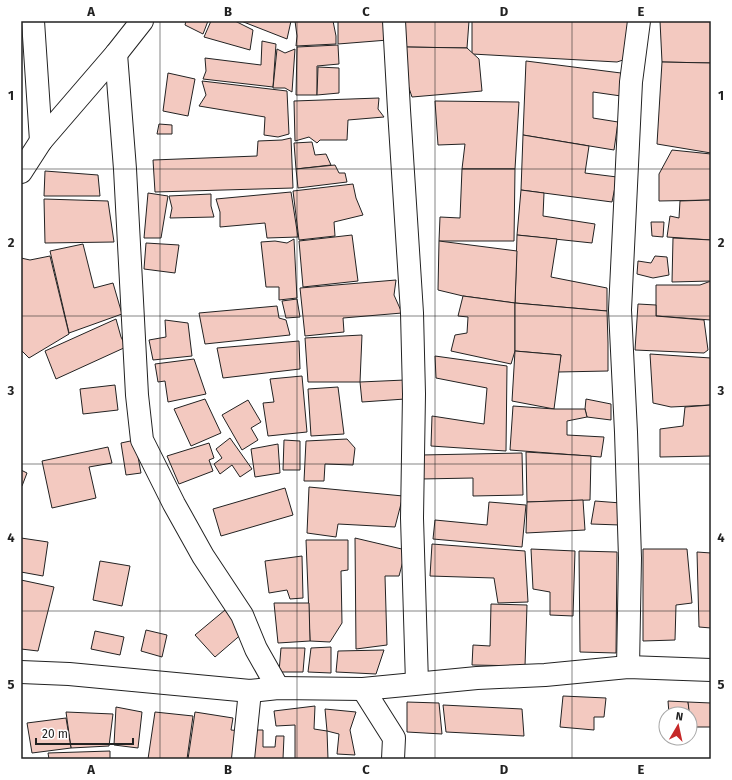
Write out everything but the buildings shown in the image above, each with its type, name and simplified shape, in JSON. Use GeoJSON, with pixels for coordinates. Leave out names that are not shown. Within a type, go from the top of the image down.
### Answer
{"type":"FeatureCollection","features":[{"type":"Feature","properties":{"kind":"street"},"geometry":{"type":"LineString","coordinates":[[33,21],[41,140]]}},
{"type":"Feature","properties":{"kind":"street"},"geometry":{"type":"LineString","coordinates":[[21,172],[41,140],[116,54],[142,21]]}},
{"type":"Feature","properties":{"kind":"street"},"geometry":{"type":"LineString","coordinates":[[394,21],[412,313],[414,394],[412,518],[417,683]]}},
{"type":"Feature","properties":{"kind":"street"},"geometry":{"type":"LineString","coordinates":[[628,667],[630,558],[620,310],[631,82],[639,21]]}},
{"type":"Feature","properties":{"kind":"street"},"geometry":{"type":"LineString","coordinates":[[116,54],[125,168],[137,395],[142,440],[174,504],[203,556],[242,615],[256,649],[278,688]]}},
{"type":"Feature","properties":{"kind":"street"},"geometry":{"type":"LineString","coordinates":[[21,672],[69,674],[250,691],[278,688],[363,689],[477,678],[545,675],[628,667],[711,670]]}},
{"type":"Feature","properties":{"kind":"street"},"geometry":{"type":"LineString","coordinates":[[363,689],[394,738],[393,759]]}},
{"type":"Feature","properties":{"kind":"street"},"geometry":{"type":"LineString","coordinates":[[244,759],[250,691]]}}]}
